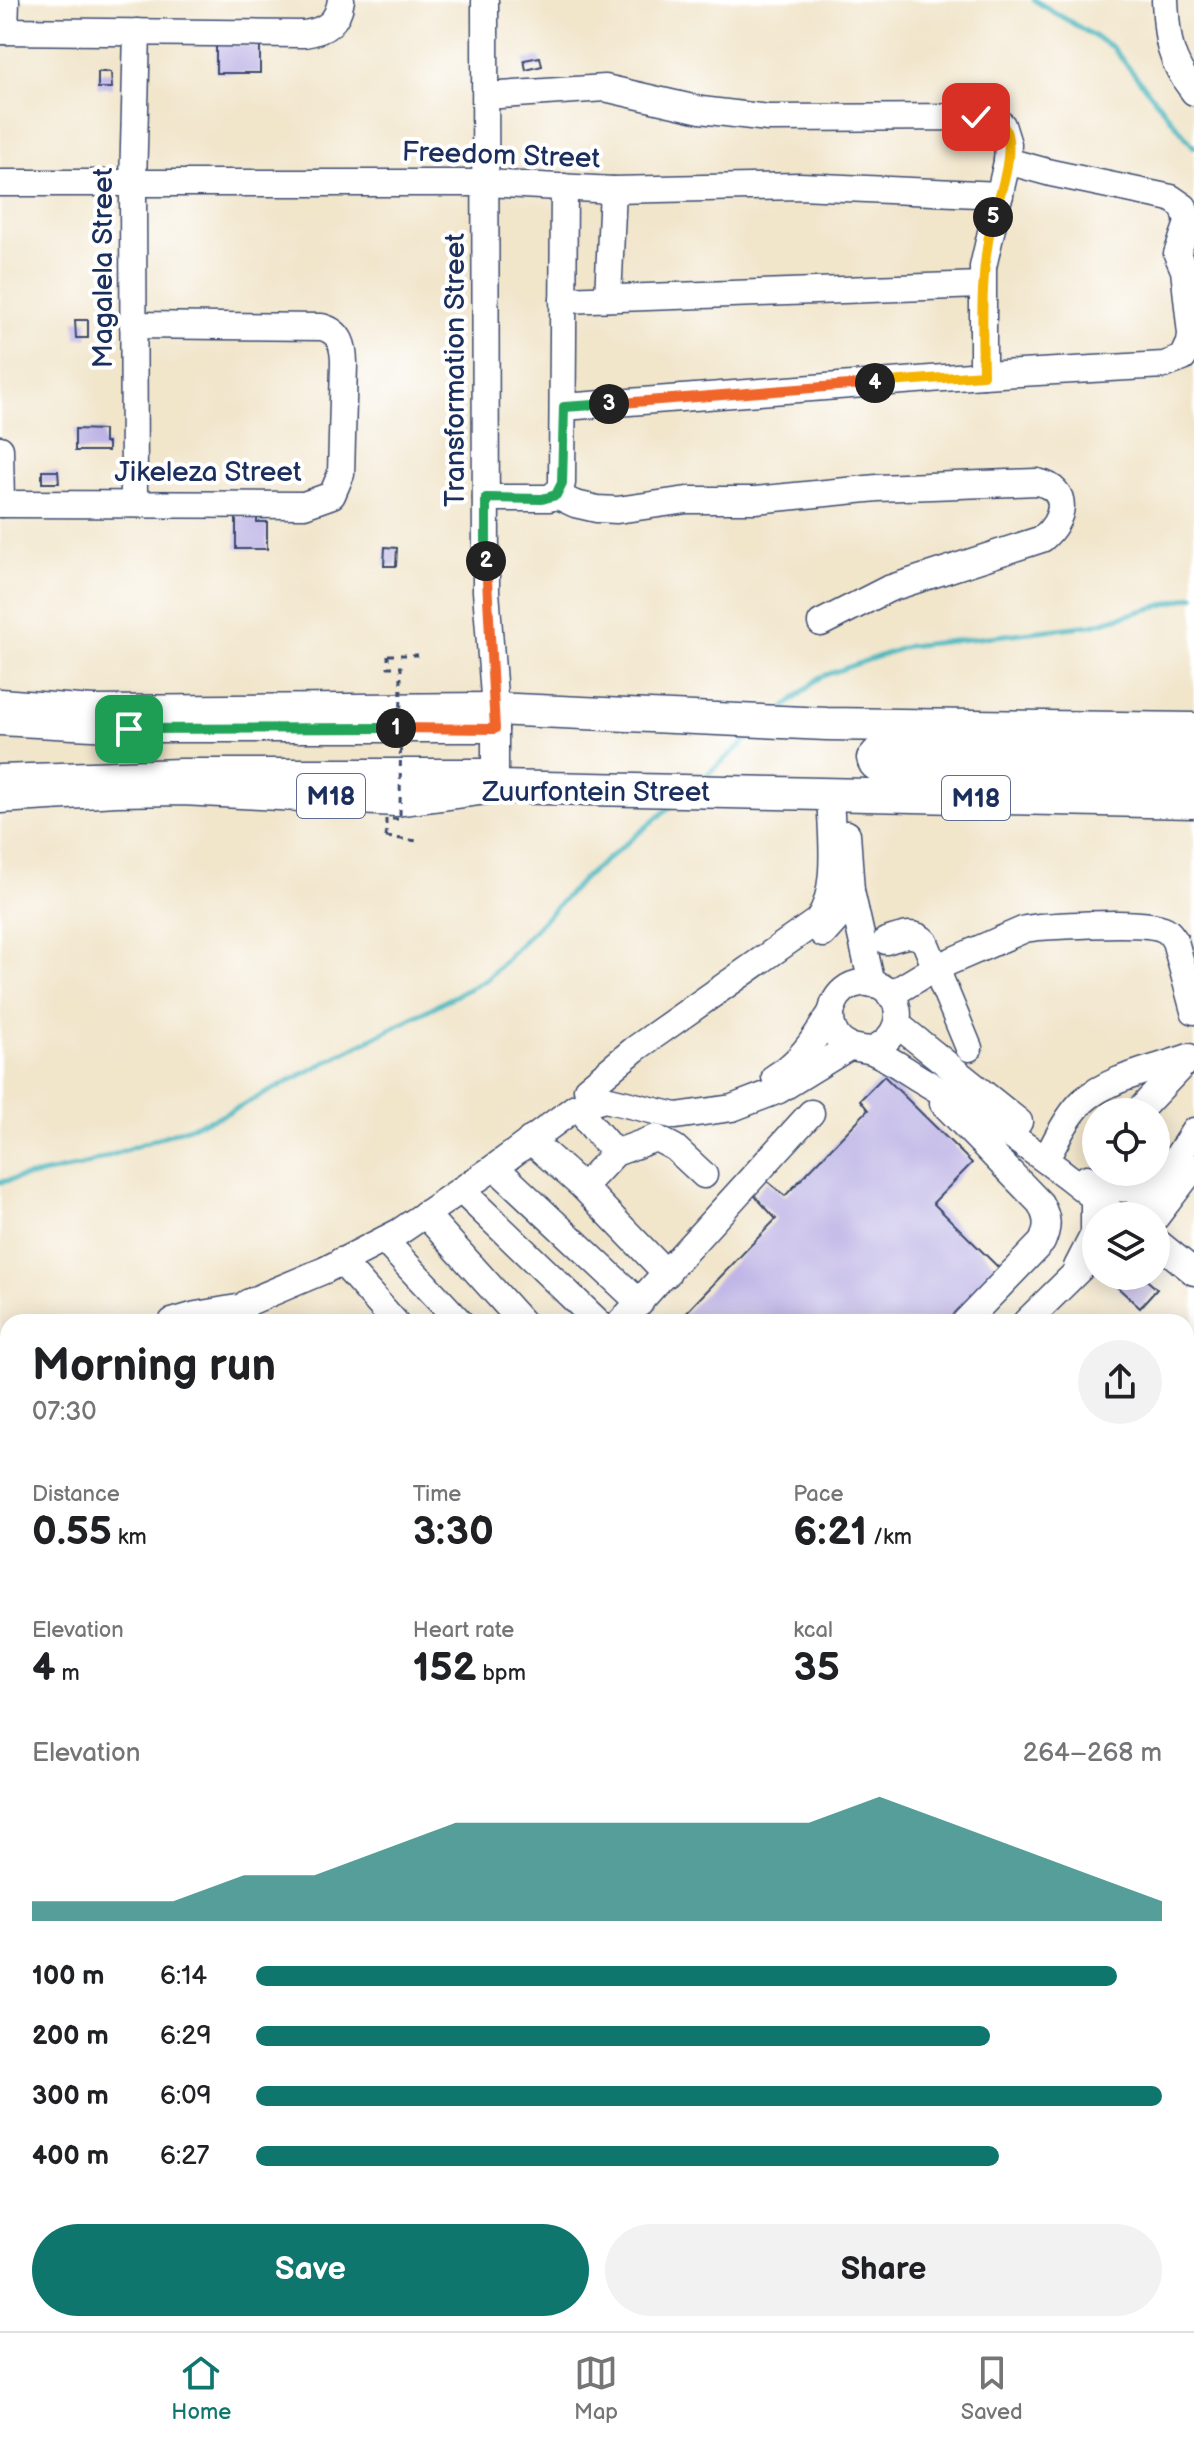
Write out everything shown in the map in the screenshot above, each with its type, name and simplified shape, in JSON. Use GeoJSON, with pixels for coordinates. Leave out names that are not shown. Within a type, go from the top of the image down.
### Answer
{"type":"FeatureCollection","features":[{"type":"Feature","properties":{"kind":"main road"},"geometry":{"type":"LineString","coordinates":[[0,705],[92,712],[495,719],[686,717],[827,724],[1194,729]]}},
{"type":"Feature","properties":{"kind":"main road","name":"Zuurfontein Street"},"geometry":{"type":"LineString","coordinates":[[0,797],[182,789],[396,800],[495,779],[662,789],[1194,802]]}},
{"type":"Feature","properties":{"kind":"street"},"geometry":{"type":"LineString","coordinates":[[6,0],[3,31],[304,34],[325,29],[336,17],[341,0]]}},
{"type":"Feature","properties":{"kind":"street","name":"Transformation Street"},"geometry":{"type":"LineString","coordinates":[[485,0],[486,591],[495,719],[495,779]]}},
{"type":"Feature","properties":{"kind":"street"},"geometry":{"type":"LineString","coordinates":[[1165,0],[1166,30],[1173,60],[1194,92]]}},
{"type":"Feature","properties":{"kind":"street","name":"Magalela Street"},"geometry":{"type":"LineString","coordinates":[[134,504],[133,184],[137,32]]}},
{"type":"Feature","properties":{"kind":"street"},"geometry":{"type":"LineString","coordinates":[[486,96],[605,88],[701,110],[768,118],[996,120],[1006,131],[1007,161],[987,242],[981,285],[983,375]]}},
{"type":"Feature","properties":{"kind":"street"},"geometry":{"type":"LineString","coordinates":[[564,407],[983,375],[1164,365],[1183,358],[1190,343],[1184,270],[1177,254],[1188,223],[1184,207],[1171,198],[1007,161]]}},
{"type":"Feature","properties":{"kind":"street","name":"Freedom Street"},"geometry":{"type":"LineString","coordinates":[[0,183],[486,183],[613,190],[800,186],[1000,195]]}},
{"type":"Feature","properties":{"kind":"street"},"geometry":{"type":"LineString","coordinates":[[556,495],[562,483],[564,407],[564,187]]}},
{"type":"Feature","properties":{"kind":"street"},"geometry":{"type":"LineString","coordinates":[[608,298],[613,190]]}},
{"type":"Feature","properties":{"kind":"street"},"geometry":{"type":"LineString","coordinates":[[563,300],[981,285]]}},
{"type":"Feature","properties":{"kind":"street","name":"Jikeleza Street"},"geometry":{"type":"LineString","coordinates":[[0,449],[0,504],[304,505],[332,495],[341,474],[344,364],[343,347],[336,333],[322,327],[133,325]]}},
{"type":"Feature","properties":{"kind":"street"},"geometry":{"type":"LineString","coordinates":[[486,498],[542,499],[556,495],[586,506],[617,510],[687,500],[755,500],[877,488],[1037,482],[1054,488],[1059,496],[1059,520],[1053,531],[1042,539],[888,589],[821,623]]}},
{"type":"Feature","properties":{"kind":"street"},"geometry":{"type":"LineString","coordinates":[[0,722],[129,729],[495,719]]}},
{"type":"Feature","properties":{"kind":"street"},"geometry":{"type":"LineString","coordinates":[[1194,754],[887,750],[876,751],[870,762],[879,770],[893,772],[1194,775]]}},
{"type":"Feature","properties":{"kind":"street"},"geometry":{"type":"LineString","coordinates":[[0,778],[181,772],[495,779]]}},
{"type":"Feature","properties":{"kind":"street"},"geometry":{"type":"LineString","coordinates":[[838,794],[851,891],[872,988]]}},
{"type":"Feature","properties":{"kind":"street"},"geometry":{"type":"LineString","coordinates":[[667,1274],[583,1187],[521,1139],[635,1049],[817,921],[824,912],[830,885],[838,794]]}},
{"type":"Feature","properties":{"kind":"street"},"geometry":{"type":"LineString","coordinates":[[622,1089],[624,1072],[632,1061],[826,932],[840,915],[851,891]]}},
{"type":"Feature","properties":{"kind":"street"},"geometry":{"type":"LineString","coordinates":[[587,1089],[622,1089],[679,1102],[732,1098],[775,1077],[795,1063],[831,1013],[837,996],[935,968],[1012,934],[1039,927],[1133,925],[1159,927],[1169,932],[1175,941],[1194,1011]]}},
{"type":"Feature","properties":{"kind":"street"},"geometry":{"type":"LineString","coordinates":[[244,1314],[252,1300],[384,1240],[495,1167],[553,1122],[589,1101],[605,1099],[676,1116],[732,1108],[779,1090],[860,1049],[882,1046],[892,1037],[898,1025],[896,1004],[872,988],[840,939],[826,932]]}},
{"type":"Feature","properties":{"kind":"street"},"geometry":{"type":"LineString","coordinates":[[886,941],[912,934],[920,936],[969,1048]]}},
{"type":"Feature","properties":{"kind":"street"},"geometry":{"type":"LineString","coordinates":[[831,1013],[835,1033],[917,1077],[1113,1202]]}},
{"type":"Feature","properties":{"kind":"street"},"geometry":{"type":"LineString","coordinates":[[898,1025],[1052,1148],[1090,1187],[1091,1202]]}},
{"type":"Feature","properties":{"kind":"street"},"geometry":{"type":"LineString","coordinates":[[1052,1148],[1080,1103],[1091,1095],[1192,1054]]}},
{"type":"Feature","properties":{"kind":"street"},"geometry":{"type":"LineString","coordinates":[[1151,1098],[1192,1054]]}},
{"type":"Feature","properties":{"kind":"street"},"geometry":{"type":"LineString","coordinates":[[917,1077],[1040,1203],[1047,1216],[1048,1229],[1042,1242],[973,1314]]}},
{"type":"Feature","properties":{"kind":"street"},"geometry":{"type":"LineString","coordinates":[[495,1167],[630,1313],[811,1113]]}},
{"type":"Feature","properties":{"kind":"street"},"geometry":{"type":"LineString","coordinates":[[589,1123],[615,1153]]}},
{"type":"Feature","properties":{"kind":"street"},"geometry":{"type":"LineString","coordinates":[[1170,1168],[1194,1131]]}},
{"type":"Feature","properties":{"kind":"street"},"geometry":{"type":"LineString","coordinates":[[583,1187],[615,1153],[656,1138],[675,1148],[704,1175]]}},
{"type":"Feature","properties":{"kind":"street"},"geometry":{"type":"LineString","coordinates":[[1152,1202],[1194,1167]]}},
{"type":"Feature","properties":{"kind":"street"},"geometry":{"type":"LineString","coordinates":[[1090,1187],[1123,1190],[1139,1186]]}},
{"type":"Feature","properties":{"kind":"street"},"geometry":{"type":"LineString","coordinates":[[461,1190],[590,1314]]}},
{"type":"Feature","properties":{"kind":"street"},"geometry":{"type":"LineString","coordinates":[[425,1214],[515,1314]]}},
{"type":"Feature","properties":{"kind":"street"},"geometry":{"type":"LineString","coordinates":[[384,1240],[453,1314]]}},
{"type":"Feature","properties":{"kind":"street"},"geometry":{"type":"LineString","coordinates":[[1170,1252],[1194,1272]]}},
{"type":"Feature","properties":{"kind":"street"},"geometry":{"type":"LineString","coordinates":[[341,1261],[388,1314]]}},
{"type":"Feature","properties":{"kind":"street"},"geometry":{"type":"LineString","coordinates":[[1043,1314],[1082,1278]]}},
{"type":"Feature","properties":{"kind":"path"},"geometry":{"type":"LineString","coordinates":[[417,841],[386,837],[386,819],[400,819],[401,667],[388,667],[388,655],[419,655]]}},
{"type":"Feature","properties":{"kind":"building"},"geometry":{"type":"Polygon","coordinates":[[[216,44],[260,45],[260,73],[216,73],[216,44]]]}},
{"type":"Feature","properties":{"kind":"building"},"geometry":{"type":"Polygon","coordinates":[[[540,57],[542,66],[526,70],[524,60],[540,57]]]}},
{"type":"Feature","properties":{"kind":"building"},"geometry":{"type":"Polygon","coordinates":[[[98,72],[111,72],[112,88],[98,88],[98,72]]]}},
{"type":"Feature","properties":{"kind":"building"},"geometry":{"type":"Polygon","coordinates":[[[75,320],[88,320],[88,338],[76,338],[75,320]]]}},
{"type":"Feature","properties":{"kind":"building"},"geometry":{"type":"Polygon","coordinates":[[[75,429],[104,430],[104,443],[108,443],[108,451],[75,451],[75,429]]]}},
{"type":"Feature","properties":{"kind":"building"},"geometry":{"type":"Polygon","coordinates":[[[42,471],[58,471],[59,483],[42,483],[42,471]]]}},
{"type":"Feature","properties":{"kind":"building"},"geometry":{"type":"Polygon","coordinates":[[[236,517],[257,517],[257,522],[267,522],[267,549],[236,549],[236,517]]]}},
{"type":"Feature","properties":{"kind":"building"},"geometry":{"type":"Polygon","coordinates":[[[385,547],[397,548],[396,566],[384,566],[385,547]]]}},
{"type":"Feature","properties":{"kind":"building"},"geometry":{"type":"Polygon","coordinates":[[[884,1076],[972,1163],[933,1203],[1001,1270],[958,1314],[685,1314],[776,1219],[754,1195],[767,1181],[785,1196],[868,1110],[860,1100],[884,1076]]]}},
{"type":"Feature","properties":{"kind":"building"},"geometry":{"type":"Polygon","coordinates":[[[1120,1290],[1156,1290],[1140,1308],[1120,1290]]]}},
{"type":"Feature","properties":{"kind":"waterway"},"geometry":{"type":"LineString","coordinates":[[1034,0],[1112,47],[1194,147]]}},
{"type":"Feature","properties":{"kind":"waterway"},"geometry":{"type":"LineString","coordinates":[[784,708],[820,677],[908,646],[1092,625],[1194,596]]}},
{"type":"Feature","properties":{"kind":"waterway"},"geometry":{"type":"LineString","coordinates":[[702,779],[755,733]]}},
{"type":"Feature","properties":{"kind":"waterway"},"geometry":{"type":"LineString","coordinates":[[0,1182],[81,1166],[223,1115],[486,980],[582,880],[674,804]]}},
{"type":"Feature","properties":{"kind":"route"},"geometry":{"type":"LineString","coordinates":[[129,729],[495,729],[486,591],[486,498],[542,499],[556,495],[562,483],[564,407],[983,375],[981,285],[985,250],[1000,195],[1008,144],[1002,125],[996,120],[976,117]]}}]}
